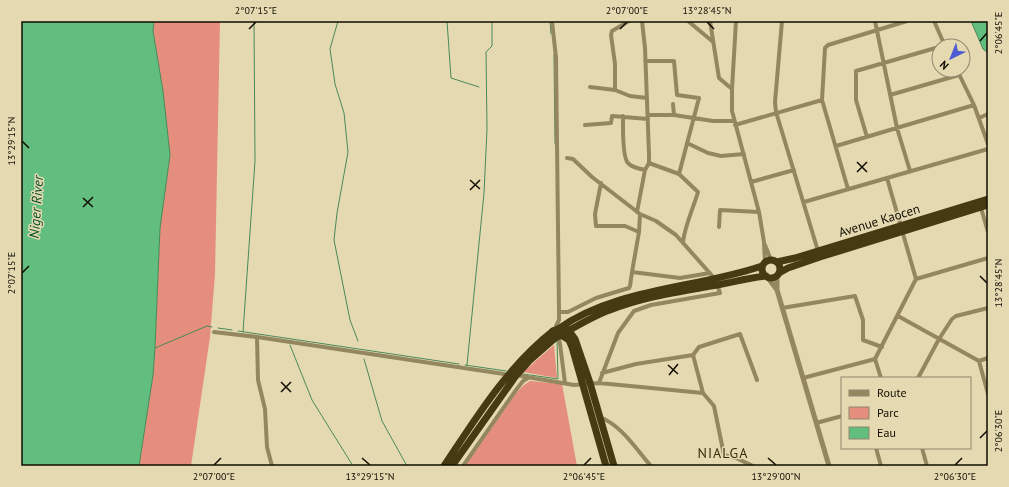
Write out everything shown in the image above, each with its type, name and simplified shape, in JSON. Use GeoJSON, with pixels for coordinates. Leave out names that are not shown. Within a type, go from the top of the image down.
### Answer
{"type":"FeatureCollection","features":[{"type":"Feature","properties":{"kind":"highway","name":"Avenue Kaocen"},"geometry":{"type":"LineString","coordinates":[[558,333],[585,313],[639,294],[714,279],[767,277],[778,275],[803,263],[988,199]]}},
{"type":"Feature","properties":{"kind":"highway","name":"Avenue Kaocen"},"geometry":{"type":"LineString","coordinates":[[558,333],[568,331],[608,310],[632,302],[746,271],[769,262],[795,258],[985,206]]}},
{"type":"Feature","properties":{"kind":"highway"},"geometry":{"type":"LineString","coordinates":[[767,277],[762,272],[769,262],[780,267],[778,275]]}},
{"type":"Feature","properties":{"kind":"highway"},"geometry":{"type":"LineString","coordinates":[[575,339],[576,331],[581,324]]}},
{"type":"Feature","properties":{"kind":"highway"},"geometry":{"type":"LineString","coordinates":[[568,331],[575,339],[590,383],[600,417],[603,443]]}},
{"type":"Feature","properties":{"kind":"highway"},"geometry":{"type":"LineString","coordinates":[[558,333],[568,339],[572,347],[582,385],[610,465]]}},
{"type":"Feature","properties":{"kind":"highway"},"geometry":{"type":"LineString","coordinates":[[444,466],[509,373],[535,346],[558,333]]}},
{"type":"Feature","properties":{"kind":"highway"},"geometry":{"type":"LineString","coordinates":[[452,466],[515,377],[558,333]]}},
{"type":"Feature","properties":{"kind":"street"},"geometry":{"type":"LineString","coordinates":[[552,21],[556,58],[559,312],[559,320],[556,326],[565,383]]}},
{"type":"Feature","properties":{"kind":"street"},"geometry":{"type":"LineString","coordinates":[[615,90],[615,64],[611,34],[612,31],[629,21]]}},
{"type":"Feature","properties":{"kind":"street"},"geometry":{"type":"LineString","coordinates":[[559,312],[568,312],[596,298],[629,288],[630,286],[639,232],[639,213],[645,170],[649,163],[648,117],[642,21]]}},
{"type":"Feature","properties":{"kind":"street"},"geometry":{"type":"LineString","coordinates":[[688,21],[713,41]]}},
{"type":"Feature","properties":{"kind":"street"},"geometry":{"type":"LineString","coordinates":[[710,21],[719,78],[732,89]]}},
{"type":"Feature","properties":{"kind":"street"},"geometry":{"type":"LineString","coordinates":[[736,21],[732,111],[734,123],[760,212],[764,242],[769,262]]}},
{"type":"Feature","properties":{"kind":"street"},"geometry":{"type":"LineString","coordinates":[[782,21],[775,102],[776,112],[818,251]]}},
{"type":"Feature","properties":{"kind":"street"},"geometry":{"type":"LineString","coordinates":[[875,21],[897,128],[910,171]]}},
{"type":"Feature","properties":{"kind":"street"},"geometry":{"type":"LineString","coordinates":[[848,189],[822,100],[827,46],[907,21]]}},
{"type":"Feature","properties":{"kind":"street"},"geometry":{"type":"LineString","coordinates":[[934,21],[941,38]]}},
{"type":"Feature","properties":{"kind":"street"},"geometry":{"type":"LineString","coordinates":[[867,136],[856,100],[857,70],[931,49]]}},
{"type":"Feature","properties":{"kind":"street"},"geometry":{"type":"LineString","coordinates":[[645,61],[674,61],[677,95],[699,98],[679,174]]}},
{"type":"Feature","properties":{"kind":"street"},"geometry":{"type":"LineString","coordinates":[[890,96],[949,78]]}},
{"type":"Feature","properties":{"kind":"street"},"geometry":{"type":"LineString","coordinates":[[960,78],[974,105],[988,144]]}},
{"type":"Feature","properties":{"kind":"street"},"geometry":{"type":"LineString","coordinates":[[590,87],[615,90],[630,96],[647,98]]}},
{"type":"Feature","properties":{"kind":"street"},"geometry":{"type":"LineString","coordinates":[[585,125],[611,123],[612,116],[648,117],[674,115],[734,123],[822,100]]}},
{"type":"Feature","properties":{"kind":"street"},"geometry":{"type":"LineString","coordinates":[[673,104],[674,115]]}},
{"type":"Feature","properties":{"kind":"street"},"geometry":{"type":"LineString","coordinates":[[836,146],[974,105]]}},
{"type":"Feature","properties":{"kind":"street"},"geometry":{"type":"LineString","coordinates":[[979,118],[988,114]]}},
{"type":"Feature","properties":{"kind":"street"},"geometry":{"type":"LineString","coordinates":[[623,116],[626,162],[629,165],[645,170]]}},
{"type":"Feature","properties":{"kind":"street"},"geometry":{"type":"LineString","coordinates":[[687,143],[708,153],[721,156],[744,154]]}},
{"type":"Feature","properties":{"kind":"street"},"geometry":{"type":"LineString","coordinates":[[804,202],[988,149]]}},
{"type":"Feature","properties":{"kind":"street"},"geometry":{"type":"LineString","coordinates":[[567,158],[573,159],[639,213],[656,221],[676,235],[714,279],[720,293],[651,305],[634,311],[618,333],[599,383]]}},
{"type":"Feature","properties":{"kind":"street"},"geometry":{"type":"LineString","coordinates":[[649,163],[679,174],[698,192],[691,215],[684,229],[683,242]]}},
{"type":"Feature","properties":{"kind":"street"},"geometry":{"type":"LineString","coordinates":[[751,182],[794,170]]}},
{"type":"Feature","properties":{"kind":"street"},"geometry":{"type":"LineString","coordinates":[[881,377],[876,359],[916,279],[887,178]]}},
{"type":"Feature","properties":{"kind":"street"},"geometry":{"type":"LineString","coordinates":[[601,183],[595,214],[596,226],[625,226],[639,232]]}},
{"type":"Feature","properties":{"kind":"street"},"geometry":{"type":"LineString","coordinates":[[985,206],[988,232]]}},
{"type":"Feature","properties":{"kind":"street"},"geometry":{"type":"LineString","coordinates":[[719,227],[720,210],[760,212]]}},
{"type":"Feature","properties":{"kind":"street"},"geometry":{"type":"LineString","coordinates":[[764,242],[769,262]]}},
{"type":"Feature","properties":{"kind":"street"},"geometry":{"type":"LineString","coordinates":[[916,279],[988,258]]}},
{"type":"Feature","properties":{"kind":"street"},"geometry":{"type":"LineString","coordinates":[[632,272],[680,278],[714,279]]}},
{"type":"Feature","properties":{"kind":"street"},"geometry":{"type":"LineString","coordinates":[[778,275],[777,290],[829,466]]}},
{"type":"Feature","properties":{"kind":"street"},"geometry":{"type":"LineString","coordinates":[[767,277],[777,290]]}},
{"type":"Feature","properties":{"kind":"street"},"geometry":{"type":"LineString","coordinates":[[782,308],[855,296],[863,320],[863,340],[882,347]]}},
{"type":"Feature","properties":{"kind":"street"},"geometry":{"type":"LineString","coordinates":[[919,377],[939,339],[954,318],[988,308]]}},
{"type":"Feature","properties":{"kind":"street"},"geometry":{"type":"LineString","coordinates":[[898,316],[979,361],[988,394]]}},
{"type":"Feature","properties":{"kind":"street"},"geometry":{"type":"LineString","coordinates":[[214,332],[257,337],[504,374]]}},
{"type":"Feature","properties":{"kind":"street"},"geometry":{"type":"LineString","coordinates":[[602,373],[636,364],[693,355],[699,347],[740,334],[757,380]]}},
{"type":"Feature","properties":{"kind":"street"},"geometry":{"type":"LineString","coordinates":[[257,337],[258,380],[265,409],[267,447],[272,466]]}},
{"type":"Feature","properties":{"kind":"street"},"geometry":{"type":"LineString","coordinates":[[693,355],[703,393],[714,406],[724,455],[736,458],[753,466]]}},
{"type":"Feature","properties":{"kind":"street"},"geometry":{"type":"LineString","coordinates":[[979,361],[988,358]]}},
{"type":"Feature","properties":{"kind":"street"},"geometry":{"type":"LineString","coordinates":[[803,378],[876,359]]}},
{"type":"Feature","properties":{"kind":"street"},"geometry":{"type":"LineString","coordinates":[[521,376],[574,385],[599,383],[703,393]]}},
{"type":"Feature","properties":{"kind":"street"},"geometry":{"type":"LineString","coordinates":[[463,466],[516,390],[523,381],[528,378]]}},
{"type":"Feature","properties":{"kind":"street"},"geometry":{"type":"LineString","coordinates":[[816,424],[841,416]]}},
{"type":"Feature","properties":{"kind":"street"},"geometry":{"type":"LineString","coordinates":[[600,417],[611,422],[652,466]]}},
{"type":"Feature","properties":{"kind":"street"},"geometry":{"type":"LineString","coordinates":[[876,449],[881,466]]}},
{"type":"Feature","properties":{"kind":"street"},"geometry":{"type":"LineString","coordinates":[[922,449],[927,466]]}},
{"type":"Feature","properties":{"kind":"green space"},"geometry":{"type":"Polygon","coordinates":[[[154,21],[220,21],[215,274],[210,337],[191,466],[139,466],[153,375],[160,228],[170,155],[163,91],[153,31],[154,21]]]}},
{"type":"Feature","properties":{"kind":"green space"},"geometry":{"type":"Polygon","coordinates":[[[554,345],[557,378],[523,372],[554,345]]]}},
{"type":"Feature","properties":{"kind":"green space"},"geometry":{"type":"Polygon","coordinates":[[[530,381],[562,384],[577,466],[465,466],[517,392],[530,381]]]}},
{"type":"Feature","properties":{"kind":"water","name":"Niger River"},"geometry":{"type":"Polygon","coordinates":[[[21,21],[154,21],[153,31],[163,91],[170,155],[160,228],[153,375],[139,466],[21,466],[21,21]]]}},
{"type":"Feature","properties":{"kind":"water"},"geometry":{"type":"Polygon","coordinates":[[[971,21],[988,21],[988,53],[983,49],[971,21]]]}},
{"type":"Feature","properties":{"kind":"waterway"},"geometry":{"type":"LineString","coordinates":[[243,332],[255,161],[254,21]]}},
{"type":"Feature","properties":{"kind":"waterway"},"geometry":{"type":"LineString","coordinates":[[338,21],[330,49],[335,84],[344,113],[348,152],[337,213],[334,240],[350,320],[358,341]]}},
{"type":"Feature","properties":{"kind":"waterway"},"geometry":{"type":"LineString","coordinates":[[447,21],[451,78],[479,87]]}},
{"type":"Feature","properties":{"kind":"waterway"},"geometry":{"type":"LineString","coordinates":[[467,365],[484,193],[487,129],[486,52],[492,46],[492,21]]}},
{"type":"Feature","properties":{"kind":"waterway"},"geometry":{"type":"LineString","coordinates":[[550,21],[551,34]]}},
{"type":"Feature","properties":{"kind":"waterway"},"geometry":{"type":"LineString","coordinates":[[554,55],[555,144]]}},
{"type":"Feature","properties":{"kind":"waterway"},"geometry":{"type":"LineString","coordinates":[[155,348],[207,326],[212,327]]}},
{"type":"Feature","properties":{"kind":"waterway"},"geometry":{"type":"LineString","coordinates":[[218,328],[232,330]]}},
{"type":"Feature","properties":{"kind":"waterway"},"geometry":{"type":"LineString","coordinates":[[238,331],[459,364]]}},
{"type":"Feature","properties":{"kind":"waterway"},"geometry":{"type":"LineString","coordinates":[[523,374],[558,379],[557,341]]}},
{"type":"Feature","properties":{"kind":"waterway"},"geometry":{"type":"LineString","coordinates":[[290,345],[312,400],[353,466]]}},
{"type":"Feature","properties":{"kind":"waterway"},"geometry":{"type":"LineString","coordinates":[[364,359],[382,421],[407,466]]}},
{"type":"Feature","properties":{"kind":"waterway"},"geometry":{"type":"LineString","coordinates":[[465,365],[506,371]]}},
{"type":"Feature","properties":{"kind":"district","name":"NIALGA"},"geometry":{"type":"Point","coordinates":[723,453]}}]}
